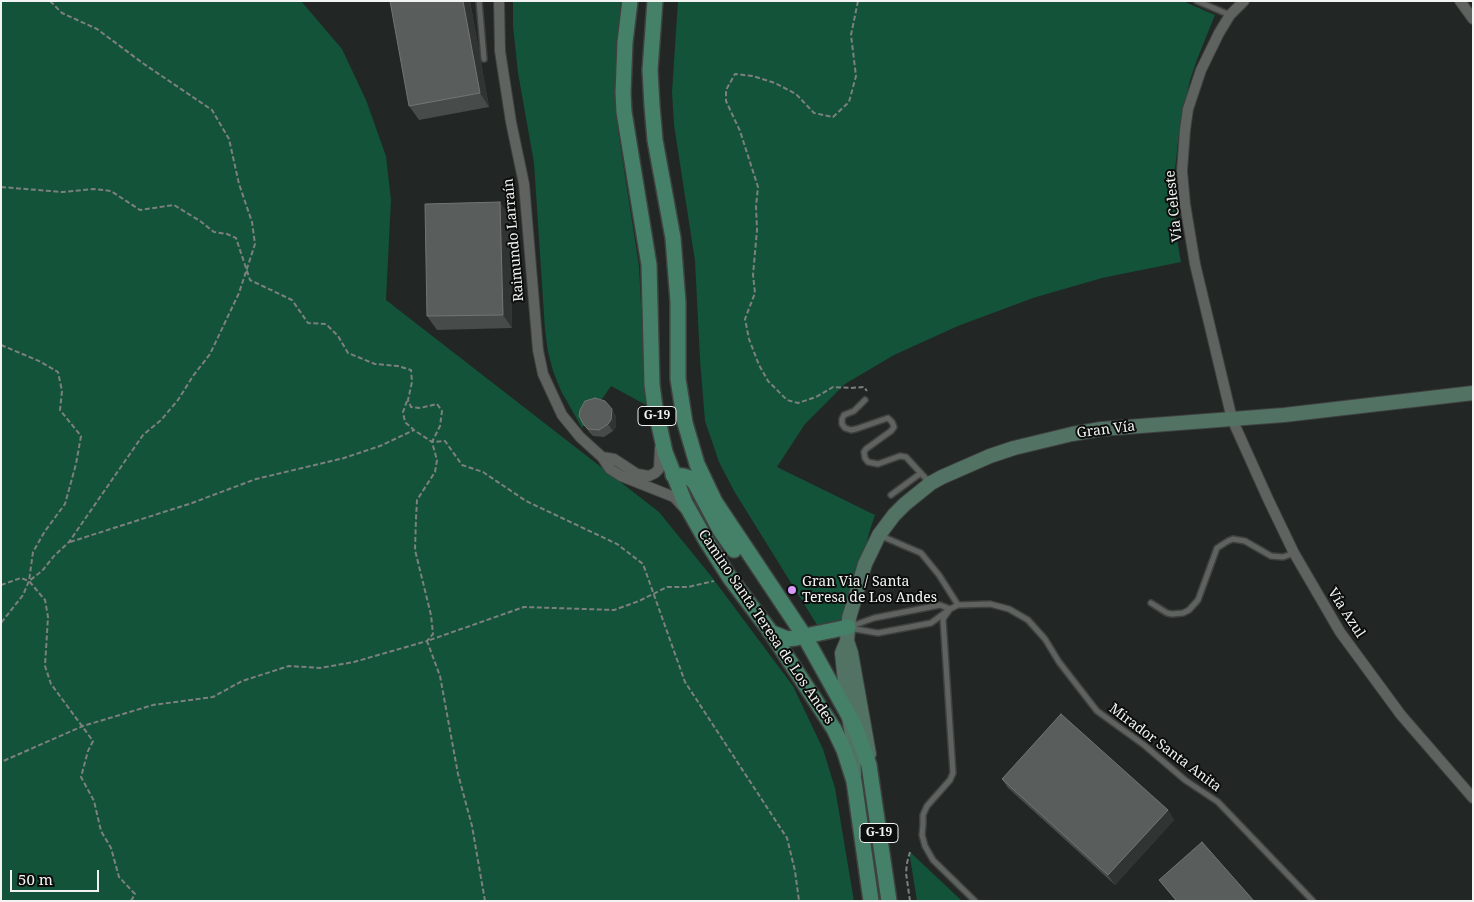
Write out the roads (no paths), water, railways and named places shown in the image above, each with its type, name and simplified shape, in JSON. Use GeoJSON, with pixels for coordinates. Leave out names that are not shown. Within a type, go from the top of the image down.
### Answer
{"type":"FeatureCollection","features":[{"type":"Feature","properties":{"kind":"main road","name":"Camino Santa Teresa de Los Andes"},"geometry":{"type":"LineString","coordinates":[[630,1],[625,42],[624,112],[649,265],[652,385],[659,429],[673,475],[692,517],[730,578],[770,632],[834,728],[844,750],[854,781]]}},
{"type":"Feature","properties":{"kind":"main road","name":"Camino Santa Teresa de Los Andes"},"geometry":{"type":"LineString","coordinates":[[655,1],[650,70],[652,106],[655,140],[668,206],[674,254],[678,302],[678,378],[685,423],[697,464],[715,502],[805,637],[848,712],[868,765]]}},
{"type":"Feature","properties":{"kind":"main road","name":"Gran Vía"},"geometry":{"type":"LineString","coordinates":[[854,781],[854,740],[848,712],[842,653],[854,600],[865,564],[880,535],[926,478],[942,476],[1014,448],[1101,429],[1232,419],[1473,393]]}},
{"type":"Feature","properties":{"kind":"main road"},"geometry":{"type":"LineString","coordinates":[[673,475],[690,478],[696,483],[720,530],[731,546],[742,560],[768,582]]}},
{"type":"Feature","properties":{"kind":"main road"},"geometry":{"type":"LineString","coordinates":[[770,632],[787,639],[847,634]]}},
{"type":"Feature","properties":{"kind":"main road","name":"Gran Vía"},"geometry":{"type":"LineString","coordinates":[[847,634],[869,752],[868,765]]}},
{"type":"Feature","properties":{"kind":"main road","name":"G-19"},"geometry":{"type":"LineString","coordinates":[[868,765],[889,901]]}},
{"type":"Feature","properties":{"kind":"main road","name":"G-19"},"geometry":{"type":"LineString","coordinates":[[854,781],[870,901]]}},
{"type":"Feature","properties":{"kind":"street","name":"Raimundo Larraín"},"geometry":{"type":"LineString","coordinates":[[498,1],[500,50],[511,122],[524,184],[538,350],[543,374],[562,415],[580,437],[602,457],[610,469],[621,476],[674,497],[692,517]]}},
{"type":"Feature","properties":{"kind":"street","name":"Vía Celeste"},"geometry":{"type":"LineString","coordinates":[[1232,419],[1194,264],[1182,171],[1185,130],[1194,89],[1209,51],[1230,15],[1244,1]]}},
{"type":"Feature","properties":{"kind":"street"},"geometry":{"type":"LineString","coordinates":[[1460,1],[1473,19]]}},
{"type":"Feature","properties":{"kind":"street","name":"Vía Azul"},"geometry":{"type":"LineString","coordinates":[[1232,419],[1294,553],[1340,632],[1401,715],[1473,798]]}},
{"type":"Feature","properties":{"kind":"street"},"geometry":{"type":"LineString","coordinates":[[637,474],[652,476],[659,469],[659,429]]}},
{"type":"Feature","properties":{"kind":"street","name":"Raimundo Larraín"},"geometry":{"type":"LineString","coordinates":[[602,457],[614,459],[648,479],[673,475]]}},
{"type":"Feature","properties":{"kind":"lane"},"geometry":{"type":"LineString","coordinates":[[479,1],[484,59]]}},
{"type":"Feature","properties":{"kind":"lane"},"geometry":{"type":"LineString","coordinates":[[1197,1],[1230,15]]}},
{"type":"Feature","properties":{"kind":"lane"},"geometry":{"type":"LineString","coordinates":[[865,400],[854,411],[844,416],[842,424],[845,428],[851,430],[888,418],[894,427],[892,431],[866,449],[864,452],[865,458],[872,464],[900,456],[906,457],[926,478],[891,495]]}},
{"type":"Feature","properties":{"kind":"lane"},"geometry":{"type":"LineString","coordinates":[[880,535],[921,553],[940,575],[958,605]]}},
{"type":"Feature","properties":{"kind":"lane"},"geometry":{"type":"LineString","coordinates":[[1152,603],[1167,613],[1172,614],[1183,613],[1189,610],[1198,600],[1217,548],[1228,540],[1240,539],[1265,554],[1277,557],[1294,553]]}},
{"type":"Feature","properties":{"kind":"lane","name":"Mirador Santa Anita"},"geometry":{"type":"LineString","coordinates":[[847,634],[878,633],[931,623],[958,605],[990,604],[1009,609],[1028,620],[1045,639],[1097,711],[1144,745],[1185,780],[1218,802],[1313,901]]}},
{"type":"Feature","properties":{"kind":"lane","name":"Mirador Santa Anita"},"geometry":{"type":"LineString","coordinates":[[847,634],[874,618],[940,605],[950,609]]}},
{"type":"Feature","properties":{"kind":"lane"},"geometry":{"type":"LineString","coordinates":[[950,609],[942,624],[952,744],[952,773],[950,780],[927,806],[923,815],[922,835],[925,846],[933,860],[975,901]]}},
{"type":"Feature","properties":{"kind":"place","name":"Gran Via / Santa Teresa de Los Andes"},"geometry":{"type":"Point","coordinates":[792,590]}}]}
